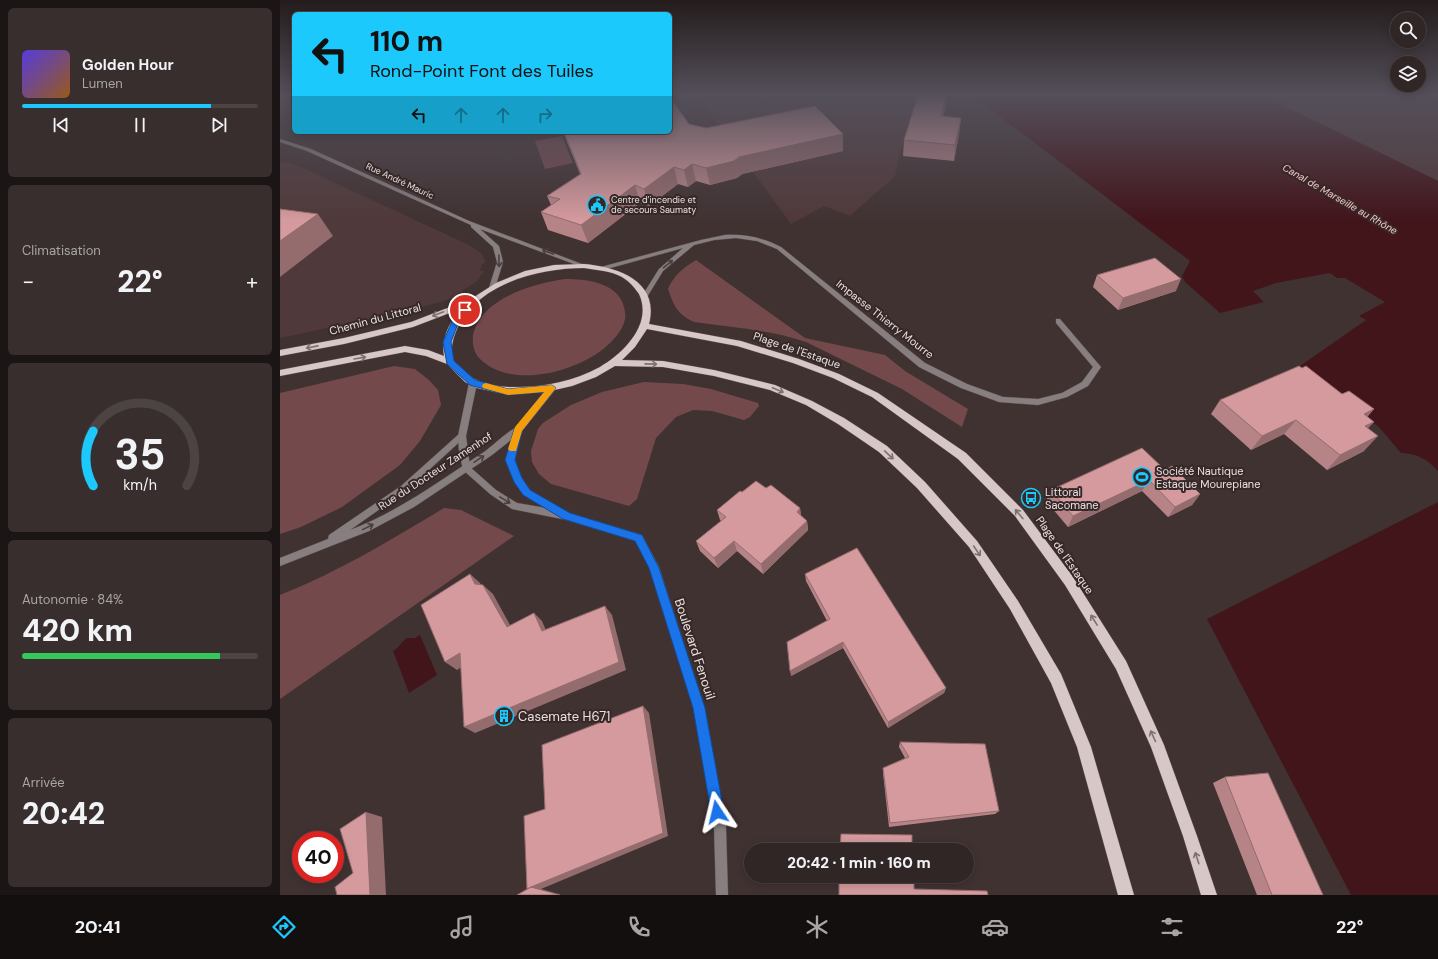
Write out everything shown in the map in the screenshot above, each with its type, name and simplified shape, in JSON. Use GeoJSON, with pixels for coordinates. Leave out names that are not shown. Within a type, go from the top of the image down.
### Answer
{"type":"FeatureCollection","features":[{"type":"Feature","properties":{"kind":"main road"},"geometry":{"type":"LineString","coordinates":[[280,373],[405,349],[428,353],[450,362],[473,383],[508,392],[552,388],[584,378],[612,363],[632,345],[645,326],[648,310],[645,296],[629,278],[603,268],[584,266],[553,267],[522,275],[492,288],[474,300],[456,320],[447,342],[450,362]]}},
{"type":"Feature","properties":{"kind":"main road","name":"Chemin du Littoral"},"geometry":{"type":"LineString","coordinates":[[280,353],[344,341],[413,324],[474,300]]}},
{"type":"Feature","properties":{"kind":"main road","name":"Plage de l'Estaque"},"geometry":{"type":"LineString","coordinates":[[645,326],[738,343],[796,361],[836,376],[875,395],[962,456],[1019,513],[1069,581],[1122,664],[1157,745],[1190,836],[1209,895]]}},
{"type":"Feature","properties":{"kind":"main road"},"geometry":{"type":"LineString","coordinates":[[612,363],[663,364],[714,373],[772,387],[809,403],[841,421],[883,449],[921,485],[973,544],[1014,605],[1056,679],[1084,747],[1126,895]]}},
{"type":"Feature","properties":{"kind":"street","name":"Rue André Mauric"},"geometry":{"type":"LineString","coordinates":[[280,140],[310,150],[467,222],[584,266]]}},
{"type":"Feature","properties":{"kind":"street","name":"Rue André Mauric"},"geometry":{"type":"LineString","coordinates":[[467,222],[496,246],[500,262],[492,288]]}},
{"type":"Feature","properties":{"kind":"street","name":"Impasse Thierry Mourre"},"geometry":{"type":"LineString","coordinates":[[603,268],[692,244],[735,236],[753,238],[768,242],[779,248],[922,365],[964,386],[1002,400],[1038,402],[1064,395],[1085,384],[1097,368],[1058,321]]}},
{"type":"Feature","properties":{"kind":"street","name":"Impasse Thierry Mourre"},"geometry":{"type":"LineString","coordinates":[[645,296],[661,270],[692,244]]}},
{"type":"Feature","properties":{"kind":"street"},"geometry":{"type":"LineString","coordinates":[[466,468],[462,436],[473,383]]}},
{"type":"Feature","properties":{"kind":"street","name":"Boulevard Fenouil"},"geometry":{"type":"LineString","coordinates":[[552,388],[518,430],[510,460],[518,479],[527,492],[567,516]]}},
{"type":"Feature","properties":{"kind":"street","name":"Rue du Docteur Zamenhof"},"geometry":{"type":"LineString","coordinates":[[280,562],[366,528],[411,504],[489,453],[518,430]]}},
{"type":"Feature","properties":{"kind":"street","name":"Rue du Docteur Zamenhof"},"geometry":{"type":"LineString","coordinates":[[319,547],[404,488],[462,436]]}},
{"type":"Feature","properties":{"kind":"street","name":"Boulevard Fenouil"},"geometry":{"type":"LineString","coordinates":[[466,468],[493,492],[515,506],[567,516],[638,538],[654,568],[699,708],[720,827],[722,895]]}},
{"type":"Feature","properties":{"kind":"shaded area"},"geometry":{"type":"Polygon","coordinates":[[[562,137],[573,163],[545,169],[535,141],[562,137]]]}},
{"type":"Feature","properties":{"kind":"shaded area"},"geometry":{"type":"Polygon","coordinates":[[[727,137],[905,137],[899,156],[895,176],[850,216],[824,206],[791,224],[727,137]]]}},
{"type":"Feature","properties":{"kind":"shaded area"},"geometry":{"type":"Polygon","coordinates":[[[1346,137],[1438,137],[1438,181],[1346,137]]]}},
{"type":"Feature","properties":{"kind":"shaded area"},"geometry":{"type":"Polygon","coordinates":[[[280,162],[292,163],[469,245],[481,253],[486,262],[482,264],[480,271],[484,271],[477,281],[450,299],[411,310],[280,338],[280,162]]]}},
{"type":"Feature","properties":{"kind":"shaded area"},"geometry":{"type":"Polygon","coordinates":[[[696,260],[805,338],[885,355],[905,371],[968,409],[962,427],[902,389],[806,342],[736,327],[694,322],[688,319],[677,309],[668,289],[679,272],[696,260]]]}},
{"type":"Feature","properties":{"kind":"shaded area"},"geometry":{"type":"Polygon","coordinates":[[[565,279],[593,282],[611,289],[618,295],[623,302],[625,320],[622,328],[612,341],[600,352],[584,361],[548,373],[528,375],[510,374],[494,369],[480,359],[474,348],[473,336],[477,323],[486,312],[510,295],[524,289],[538,284],[565,279]]]}},
{"type":"Feature","properties":{"kind":"shaded area"},"geometry":{"type":"Polygon","coordinates":[[[394,366],[415,369],[429,380],[438,390],[441,405],[420,441],[400,465],[342,507],[301,527],[280,534],[280,393],[394,366]]]}},
{"type":"Feature","properties":{"kind":"shaded area"},"geometry":{"type":"Polygon","coordinates":[[[644,382],[683,384],[711,389],[758,403],[759,406],[750,417],[744,420],[712,411],[693,410],[676,417],[656,438],[637,499],[629,506],[551,484],[539,474],[532,462],[531,451],[538,429],[543,423],[571,405],[602,392],[644,382]]]}},
{"type":"Feature","properties":{"kind":"shaded area"},"geometry":{"type":"Polygon","coordinates":[[[444,508],[461,510],[514,536],[280,699],[280,595],[343,566],[384,544],[444,508]]]}},
{"type":"Feature","properties":{"kind":"water","name":"Canal de Marseille au Rhône"},"geometry":{"type":"Polygon","coordinates":[[[1027,137],[1347,137],[1438,181],[1438,471],[1422,458],[1401,453],[1378,426],[1359,414],[1300,366],[1366,320],[1359,316],[1385,302],[1345,278],[1337,278],[1330,273],[1276,283],[1253,291],[1264,302],[1220,313],[1185,282],[1182,276],[1190,261],[1027,137]]]}},
{"type":"Feature","properties":{"kind":"water"},"geometry":{"type":"Polygon","coordinates":[[[1438,502],[1438,895],[1351,895],[1207,619],[1438,502]]]}},
{"type":"Feature","properties":{"kind":"water"},"geometry":{"type":"Polygon","coordinates":[[[420,635],[437,675],[409,693],[393,651],[407,638],[415,638],[420,635]]]}},
{"type":"Feature","properties":{"kind":"building"},"geometry":{"type":"Polygon","coordinates":[[[566,137],[830,137],[739,157],[734,161],[706,168],[692,164],[684,170],[674,167],[644,189],[635,185],[581,225],[541,212],[560,199],[547,196],[581,174],[566,137]]]}},
{"type":"Feature","properties":{"kind":"building"},"geometry":{"type":"Polygon","coordinates":[[[905,137],[957,137],[955,145],[904,140],[905,137]]]}},
{"type":"Feature","properties":{"kind":"building"},"geometry":{"type":"Polygon","coordinates":[[[280,209],[318,214],[280,241],[280,209]]]}},
{"type":"Feature","properties":{"kind":"building"},"geometry":{"type":"Polygon","coordinates":[[[1155,258],[1181,279],[1123,298],[1097,275],[1155,258]]]}},
{"type":"Feature","properties":{"kind":"building"},"geometry":{"type":"Polygon","coordinates":[[[1299,366],[1302,368],[1306,366],[1342,394],[1349,391],[1374,409],[1364,414],[1374,422],[1365,426],[1378,436],[1340,455],[1296,420],[1262,436],[1220,400],[1299,366]]]}},
{"type":"Feature","properties":{"kind":"building"},"geometry":{"type":"Polygon","coordinates":[[[1142,448],[1165,470],[1172,466],[1200,494],[1175,507],[1149,480],[1073,516],[1051,490],[1142,448]]]}},
{"type":"Feature","properties":{"kind":"building"},"geometry":{"type":"Polygon","coordinates":[[[756,481],[766,488],[771,485],[800,508],[797,512],[807,521],[761,564],[734,541],[714,558],[696,541],[726,517],[717,510],[740,491],[742,492],[756,481]]]}},
{"type":"Feature","properties":{"kind":"building"},"geometry":{"type":"Polygon","coordinates":[[[857,548],[946,688],[888,722],[843,642],[790,671],[787,642],[830,619],[805,574],[857,548]]]}},
{"type":"Feature","properties":{"kind":"building"},"geometry":{"type":"Polygon","coordinates":[[[470,574],[475,584],[483,585],[507,627],[534,613],[542,631],[605,606],[619,662],[464,727],[460,653],[445,662],[421,605],[470,574]]]}},
{"type":"Feature","properties":{"kind":"building"},"geometry":{"type":"Polygon","coordinates":[[[643,706],[663,833],[527,889],[524,816],[545,809],[542,745],[643,706]]]}},
{"type":"Feature","properties":{"kind":"building"},"geometry":{"type":"Polygon","coordinates":[[[900,742],[985,744],[999,811],[890,823],[883,768],[909,757],[900,742]]]}},
{"type":"Feature","properties":{"kind":"building"},"geometry":{"type":"Polygon","coordinates":[[[1268,773],[1323,895],[1272,895],[1225,777],[1268,773]]]}},
{"type":"Feature","properties":{"kind":"building"},"geometry":{"type":"Polygon","coordinates":[[[366,812],[370,895],[337,895],[335,887],[340,883],[344,883],[344,880],[353,873],[344,843],[344,831],[341,831],[340,829],[366,812]]]}},
{"type":"Feature","properties":{"kind":"building"},"geometry":{"type":"Polygon","coordinates":[[[841,834],[912,835],[912,843],[840,843],[841,834]]]}},
{"type":"Feature","properties":{"kind":"building"},"geometry":{"type":"Polygon","coordinates":[[[839,883],[914,883],[914,889],[987,891],[988,895],[839,895],[839,883]]]}},
{"type":"Feature","properties":{"kind":"building"},"geometry":{"type":"Polygon","coordinates":[[[531,887],[560,895],[517,895],[531,887]]]}},
{"type":"Feature","properties":{"kind":"slow traffic"},"geometry":{"type":"LineString","coordinates":[[486,386],[508,392],[552,388],[518,430],[513,449]]}},
{"type":"Feature","properties":{"kind":"place","name":"Centre d’incendie et de secours Saumaty"},"geometry":{"type":"Point","coordinates":[597,205]}},
{"type":"Feature","properties":{"kind":"place","name":"Société Nautique Estaque Mourepiane"},"geometry":{"type":"Point","coordinates":[1142,477]}},
{"type":"Feature","properties":{"kind":"place","name":"Littoral Sacomane"},"geometry":{"type":"Point","coordinates":[1031,498]}},
{"type":"Feature","properties":{"kind":"place","name":"Casemate H671"},"geometry":{"type":"Point","coordinates":[504,716]}},
{"type":"Feature","properties":{"kind":"route"},"geometry":{"type":"LineString","coordinates":[[465,310],[456,320],[447,342],[450,362],[473,383],[508,392],[552,388],[518,430],[510,460],[518,479],[527,492],[567,516],[638,538],[654,568],[699,708],[717,812]]}}]}
